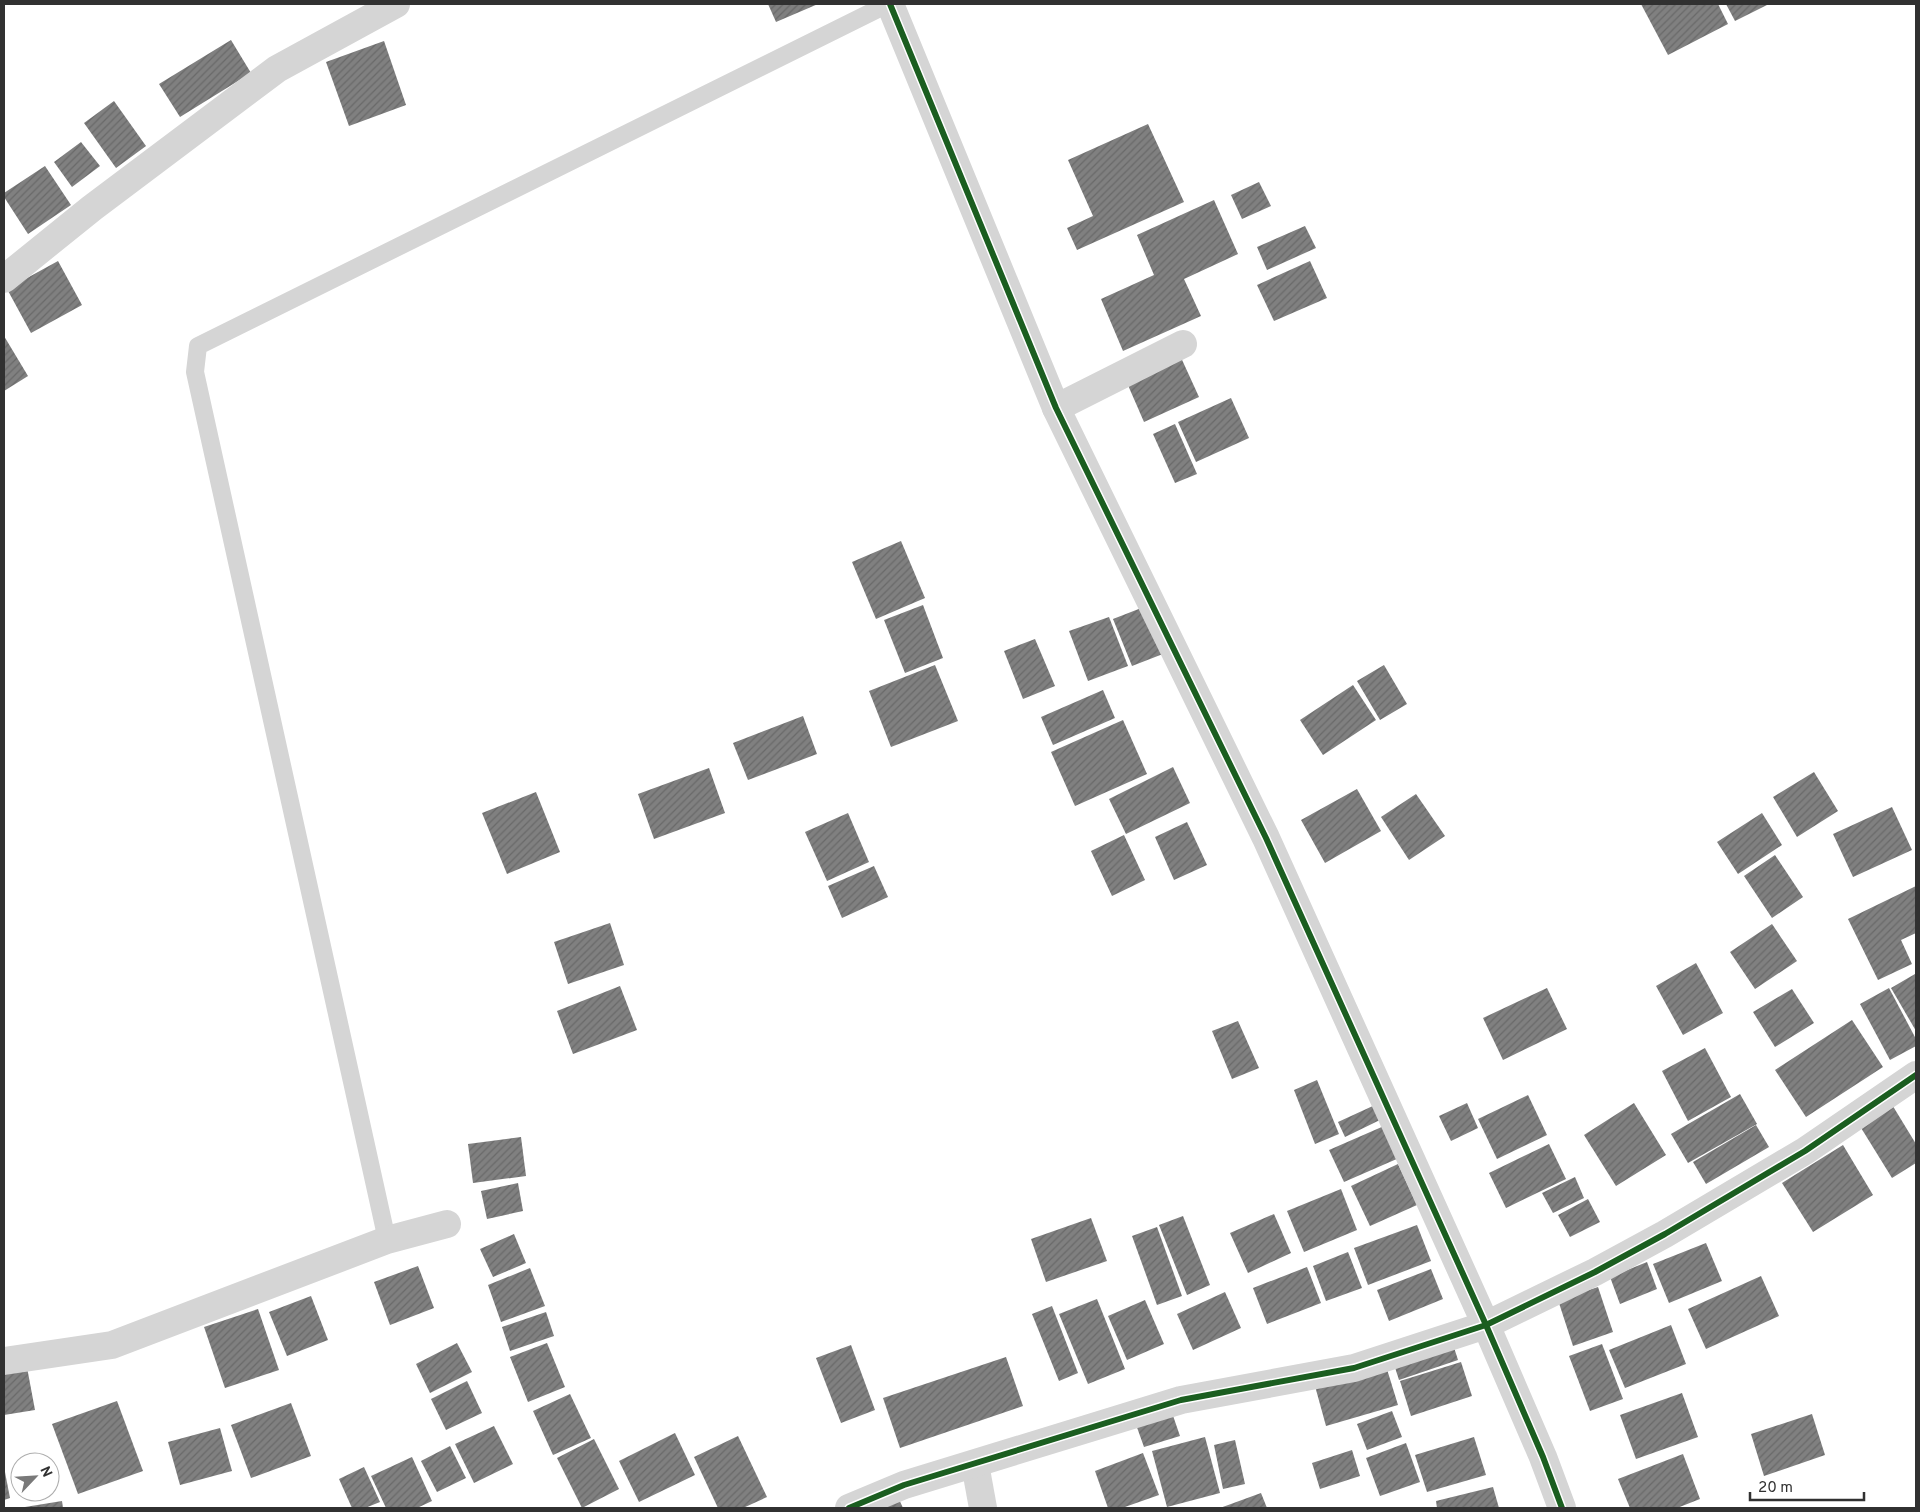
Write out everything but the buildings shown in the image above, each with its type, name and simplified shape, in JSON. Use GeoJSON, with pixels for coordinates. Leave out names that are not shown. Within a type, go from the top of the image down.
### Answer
{"type":"FeatureCollection","features":[{"type":"Feature","properties":{"kind":"street"},"geometry":{"type":"LineString","coordinates":[[4,279],[92,208],[278,69],[396,4]]}},
{"type":"Feature","properties":{"kind":"street"},"geometry":{"type":"LineString","coordinates":[[889,4],[1056,408],[1266,838],[1544,1456],[1562,1508]]}},
{"type":"Feature","properties":{"kind":"street"},"geometry":{"type":"LineString","coordinates":[[1056,408],[1183,344]]}},
{"type":"Feature","properties":{"kind":"street"},"geometry":{"type":"LineString","coordinates":[[849,1508],[904,1485],[1181,1400],[1354,1368],[1486,1325],[1595,1272],[1665,1234],[1805,1151],[1916,1075]]}},
{"type":"Feature","properties":{"kind":"street"},"geometry":{"type":"LineString","coordinates":[[4,1361],[112,1345],[387,1240],[446,1224]]}},
{"type":"Feature","properties":{"kind":"street"},"geometry":{"type":"LineString","coordinates":[[975,1464],[984,1508]]}},
{"type":"Feature","properties":{"kind":"lane"},"geometry":{"type":"LineString","coordinates":[[387,1240],[196,372],[198,346],[889,4]]}},
{"type":"Feature","properties":{"kind":"cycle path"},"geometry":{"type":"LineString","coordinates":[[890,4],[1056,408],[1266,838],[1486,1325],[1543,1457],[1562,1508]]}},
{"type":"Feature","properties":{"kind":"cycle path"},"geometry":{"type":"LineString","coordinates":[[849,1508],[904,1485],[1181,1400],[1354,1368],[1486,1325],[1595,1272],[1665,1234],[1805,1151],[1916,1075]]}}]}
